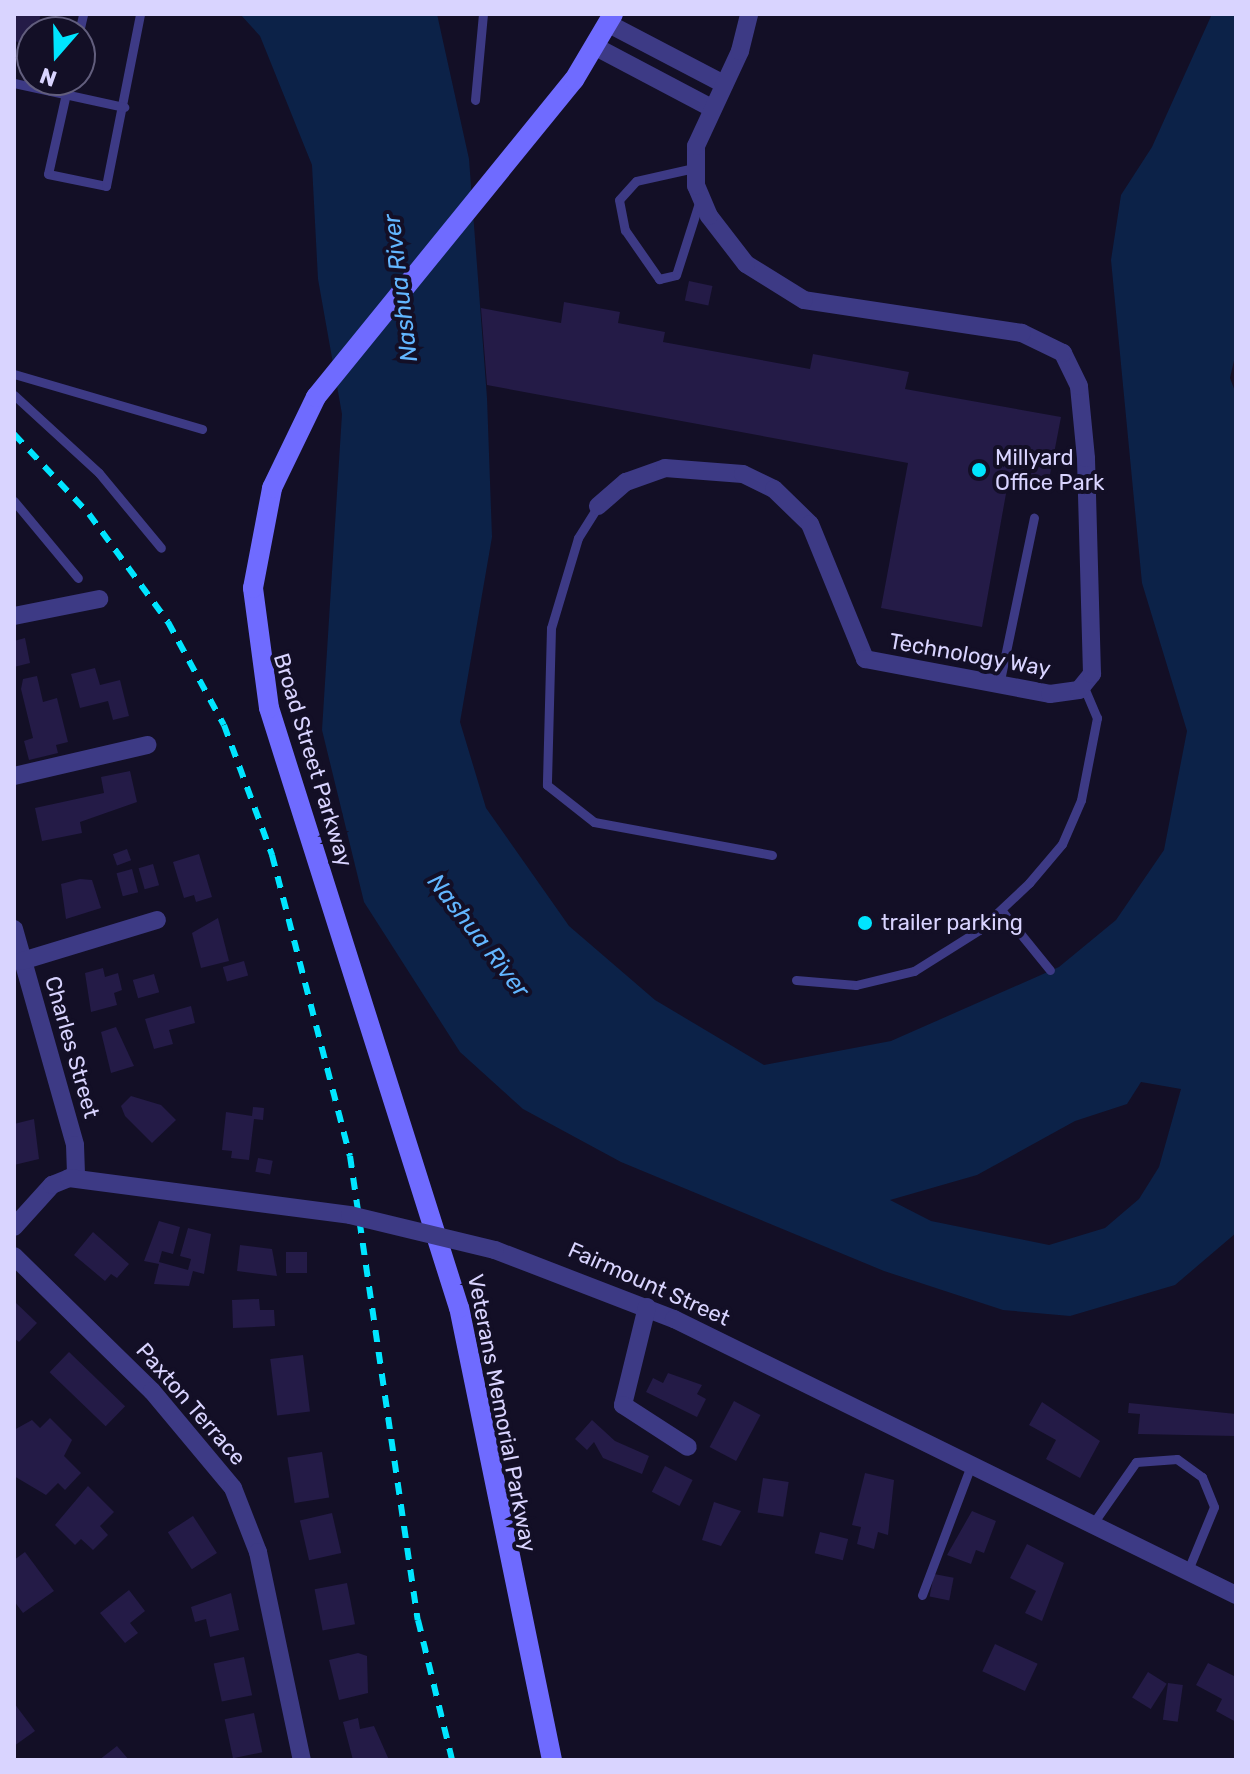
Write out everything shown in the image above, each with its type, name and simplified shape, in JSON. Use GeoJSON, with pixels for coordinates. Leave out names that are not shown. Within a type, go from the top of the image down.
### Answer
{"type":"FeatureCollection","features":[{"type":"Feature","properties":{"kind":"main road","name":"Broad Street Parkway"},"geometry":{"type":"LineString","coordinates":[[375,1035],[256,655],[257,549],[288,449],[330,376],[516,151],[605,30]]}},
{"type":"Feature","properties":{"kind":"main road","name":"Veterans Memorial Parkway"},"geometry":{"type":"LineString","coordinates":[[375,1035],[459,1308],[552,1760]]}},
{"type":"Feature","properties":{"kind":"street"},"geometry":{"type":"LineString","coordinates":[[749,14],[724,84],[710,107],[694,168],[701,198],[737,256],[796,297],[1029,335],[1067,359],[1079,386],[1087,473],[1094,661],[1084,687]]}},
{"type":"Feature","properties":{"kind":"street"},"geometry":{"type":"LineString","coordinates":[[605,30],[724,84]]}},
{"type":"Feature","properties":{"kind":"street"},"geometry":{"type":"LineString","coordinates":[[605,30],[710,107]]}},
{"type":"Feature","properties":{"kind":"street","name":"Technology Way"},"geometry":{"type":"LineString","coordinates":[[598,506],[626,482],[673,467],[717,467],[756,478],[814,530],[861,657],[1060,695],[1084,687]]}},
{"type":"Feature","properties":{"kind":"street"},"geometry":{"type":"LineString","coordinates":[[14,616],[99,599]]}},
{"type":"Feature","properties":{"kind":"street"},"geometry":{"type":"LineString","coordinates":[[14,776],[147,745]]}},
{"type":"Feature","properties":{"kind":"street"},"geometry":{"type":"LineString","coordinates":[[22,961],[157,920]]}},
{"type":"Feature","properties":{"kind":"street","name":"Charles Street"},"geometry":{"type":"LineString","coordinates":[[14,929],[75,1145],[76,1178]]}},
{"type":"Feature","properties":{"kind":"street"},"geometry":{"type":"LineString","coordinates":[[14,1227],[57,1181],[76,1178]]}},
{"type":"Feature","properties":{"kind":"street","name":"Fairmount Street"},"geometry":{"type":"LineString","coordinates":[[76,1178],[330,1212],[495,1250],[647,1307],[973,1462],[1236,1595]]}},
{"type":"Feature","properties":{"kind":"street","name":"Paxton Terrace"},"geometry":{"type":"LineString","coordinates":[[14,1256],[152,1391],[233,1488],[258,1552],[302,1760]]}},
{"type":"Feature","properties":{"kind":"street"},"geometry":{"type":"LineString","coordinates":[[647,1307],[623,1405],[688,1447]]}},
{"type":"Feature","properties":{"kind":"lane"},"geometry":{"type":"LineString","coordinates":[[66,96],[48,174],[106,186],[140,14]]}},
{"type":"Feature","properties":{"kind":"lane"},"geometry":{"type":"LineString","coordinates":[[475,100],[483,14]]}},
{"type":"Feature","properties":{"kind":"lane"},"geometry":{"type":"LineString","coordinates":[[75,96],[124,107]]}},
{"type":"Feature","properties":{"kind":"lane"},"geometry":{"type":"LineString","coordinates":[[694,168],[636,181],[619,200],[625,230],[659,279],[676,275],[701,198]]}},
{"type":"Feature","properties":{"kind":"lane"},"geometry":{"type":"LineString","coordinates":[[14,374],[202,429]]}},
{"type":"Feature","properties":{"kind":"lane"},"geometry":{"type":"LineString","coordinates":[[14,395],[99,473],[161,548]]}},
{"type":"Feature","properties":{"kind":"lane"},"geometry":{"type":"LineString","coordinates":[[14,501],[78,578]]}},
{"type":"Feature","properties":{"kind":"lane"},"geometry":{"type":"LineString","coordinates":[[598,506],[578,538],[549,634],[547,785],[594,822],[772,855]]}},
{"type":"Feature","properties":{"kind":"lane"},"geometry":{"type":"LineString","coordinates":[[999,685],[1034,518]]}},
{"type":"Feature","properties":{"kind":"lane"},"geometry":{"type":"LineString","coordinates":[[796,980],[843,986],[899,976],[943,955],[1002,911],[1049,861],[1076,817],[1097,726],[1084,687]]}},
{"type":"Feature","properties":{"kind":"lane"},"geometry":{"type":"LineString","coordinates":[[1002,911],[1050,970]]}},
{"type":"Feature","properties":{"kind":"lane"},"geometry":{"type":"LineString","coordinates":[[1094,1522],[1136,1462],[1177,1459],[1202,1477],[1214,1507],[1188,1570]]}},
{"type":"Feature","properties":{"kind":"lane"},"geometry":{"type":"LineString","coordinates":[[922,1595],[973,1462]]}},
{"type":"Feature","properties":{"kind":"water","name":"Nashua River"},"geometry":{"type":"Polygon","coordinates":[[[240,14],[437,14],[469,159],[487,398],[492,537],[460,722],[486,808],[569,926],[655,1000],[764,1065],[891,1041],[1059,967],[1116,920],[1164,850],[1187,731],[1142,583],[1111,260],[1121,195],[1152,147],[1212,14],[1236,14],[1236,352],[1230,378],[1236,394],[1236,1233],[1175,1285],[1070,1316],[1003,1310],[884,1271],[621,1162],[523,1109],[460,1052],[364,902],[322,730],[342,414],[318,279],[312,165],[260,36],[240,14]],[[1141,1082],[1127,1104],[1075,1121],[977,1175],[890,1200],[931,1221],[1049,1245],[1105,1228],[1139,1199],[1159,1167],[1181,1089],[1141,1082]]]}},
{"type":"Feature","properties":{"kind":"building"},"geometry":{"type":"Polygon","coordinates":[[[14,14],[41,14],[16,16],[14,41],[14,14]]]}},
{"type":"Feature","properties":{"kind":"building"},"geometry":{"type":"Polygon","coordinates":[[[689,281],[712,286],[708,306],[685,301],[689,281]]]}},
{"type":"Feature","properties":{"kind":"building","name":"Millyard Office Park"},"geometry":{"type":"Polygon","coordinates":[[[564,302],[620,312],[618,323],[665,332],[663,342],[810,369],[813,354],[909,372],[905,389],[1061,417],[1048,485],[1009,477],[982,627],[881,608],[908,463],[487,385],[481,308],[561,323],[564,302]]]}},
{"type":"Feature","properties":{"kind":"building"},"geometry":{"type":"Polygon","coordinates":[[[25,638],[30,663],[14,667],[14,641],[25,638]]]}},
{"type":"Feature","properties":{"kind":"building"},"geometry":{"type":"Polygon","coordinates":[[[95,668],[100,685],[120,680],[129,716],[113,720],[108,701],[80,708],[71,674],[95,668]]]}},
{"type":"Feature","properties":{"kind":"building"},"geometry":{"type":"Polygon","coordinates":[[[37,676],[43,702],[57,698],[68,742],[56,745],[58,753],[29,760],[24,741],[33,738],[21,689],[23,679],[37,676]]]}},
{"type":"Feature","properties":{"kind":"building"},"geometry":{"type":"Polygon","coordinates":[[[130,771],[137,802],[80,822],[82,833],[42,841],[35,808],[104,793],[101,777],[130,771]]]}},
{"type":"Feature","properties":{"kind":"building"},"geometry":{"type":"Polygon","coordinates":[[[127,849],[131,860],[117,865],[113,854],[127,849]]]}},
{"type":"Feature","properties":{"kind":"building"},"geometry":{"type":"Polygon","coordinates":[[[199,854],[212,897],[196,902],[194,895],[184,898],[173,862],[199,854]]]}},
{"type":"Feature","properties":{"kind":"building"},"geometry":{"type":"Polygon","coordinates":[[[153,864],[159,885],[145,889],[139,868],[153,864]]]}},
{"type":"Feature","properties":{"kind":"building"},"geometry":{"type":"Polygon","coordinates":[[[132,869],[138,892],[123,896],[117,873],[132,869]]]}},
{"type":"Feature","properties":{"kind":"building"},"geometry":{"type":"Polygon","coordinates":[[[80,879],[92,880],[101,908],[66,919],[61,884],[80,879]]]}},
{"type":"Feature","properties":{"kind":"building"},"geometry":{"type":"Polygon","coordinates":[[[218,918],[229,961],[201,968],[192,933],[218,918]]]}},
{"type":"Feature","properties":{"kind":"building"},"geometry":{"type":"Polygon","coordinates":[[[244,961],[248,975],[227,981],[223,967],[244,961]]]}},
{"type":"Feature","properties":{"kind":"building"},"geometry":{"type":"Polygon","coordinates":[[[103,968],[105,977],[118,973],[122,990],[114,993],[117,1005],[91,1012],[85,973],[103,968]]]}},
{"type":"Feature","properties":{"kind":"building"},"geometry":{"type":"Polygon","coordinates":[[[154,974],[159,992],[138,998],[133,980],[154,974]]]}},
{"type":"Feature","properties":{"kind":"building"},"geometry":{"type":"Polygon","coordinates":[[[191,1006],[195,1023],[169,1030],[173,1044],[154,1049],[145,1019],[191,1006]]]}},
{"type":"Feature","properties":{"kind":"building"},"geometry":{"type":"Polygon","coordinates":[[[116,1027],[134,1066],[111,1073],[101,1032],[116,1027]]]}},
{"type":"Feature","properties":{"kind":"building"},"geometry":{"type":"Polygon","coordinates":[[[131,1096],[161,1105],[176,1120],[152,1143],[125,1116],[121,1106],[131,1096]]]}},
{"type":"Feature","properties":{"kind":"building"},"geometry":{"type":"Polygon","coordinates":[[[253,1107],[264,1108],[263,1120],[254,1119],[249,1160],[231,1158],[232,1151],[222,1150],[226,1112],[252,1116],[253,1107]]]}},
{"type":"Feature","properties":{"kind":"building"},"geometry":{"type":"Polygon","coordinates":[[[34,1119],[39,1159],[14,1165],[14,1124],[34,1119]]]}},
{"type":"Feature","properties":{"kind":"building"},"geometry":{"type":"Polygon","coordinates":[[[258,1158],[273,1161],[270,1175],[255,1172],[258,1158]]]}},
{"type":"Feature","properties":{"kind":"building"},"geometry":{"type":"Polygon","coordinates":[[[159,1221],[180,1227],[173,1254],[162,1251],[159,1262],[188,1270],[191,1259],[180,1256],[188,1228],[211,1234],[204,1274],[193,1271],[189,1286],[154,1284],[159,1264],[144,1261],[159,1221]]]}},
{"type":"Feature","properties":{"kind":"building"},"geometry":{"type":"Polygon","coordinates":[[[93,1232],[129,1264],[117,1278],[111,1274],[105,1281],[74,1255],[93,1232]]]}},
{"type":"Feature","properties":{"kind":"building"},"geometry":{"type":"Polygon","coordinates":[[[240,1245],[272,1249],[277,1276],[237,1271],[240,1245]]]}},
{"type":"Feature","properties":{"kind":"building"},"geometry":{"type":"Polygon","coordinates":[[[286,1252],[307,1252],[307,1273],[286,1273],[286,1252]]]}},
{"type":"Feature","properties":{"kind":"building"},"geometry":{"type":"Polygon","coordinates":[[[259,1299],[260,1310],[274,1310],[275,1326],[233,1328],[232,1300],[259,1299]]]}},
{"type":"Feature","properties":{"kind":"building"},"geometry":{"type":"Polygon","coordinates":[[[14,1301],[37,1323],[19,1342],[14,1338],[14,1301]]]}},
{"type":"Feature","properties":{"kind":"building"},"geometry":{"type":"Polygon","coordinates":[[[69,1352],[125,1406],[106,1426],[50,1372],[69,1352]]]}},
{"type":"Feature","properties":{"kind":"building"},"geometry":{"type":"Polygon","coordinates":[[[303,1355],[310,1412],[277,1416],[270,1359],[303,1355]]]}},
{"type":"Feature","properties":{"kind":"building"},"geometry":{"type":"Polygon","coordinates":[[[668,1373],[702,1385],[697,1394],[706,1399],[697,1417],[646,1392],[653,1378],[663,1383],[668,1373]]]}},
{"type":"Feature","properties":{"kind":"building"},"geometry":{"type":"Polygon","coordinates":[[[734,1401],[760,1415],[736,1461],[710,1447],[734,1401]]]}},
{"type":"Feature","properties":{"kind":"building"},"geometry":{"type":"Polygon","coordinates":[[[1042,1402],[1100,1441],[1080,1478],[1046,1459],[1056,1440],[1029,1425],[1042,1402]]]}},
{"type":"Feature","properties":{"kind":"building"},"geometry":{"type":"Polygon","coordinates":[[[1129,1403],[1236,1414],[1236,1436],[1138,1434],[1140,1414],[1128,1413],[1129,1403]]]}},
{"type":"Feature","properties":{"kind":"building"},"geometry":{"type":"Polygon","coordinates":[[[50,1418],[72,1440],[64,1456],[81,1473],[65,1490],[58,1483],[46,1495],[14,1476],[14,1430],[32,1420],[40,1428],[50,1418]]]}},
{"type":"Feature","properties":{"kind":"building"},"geometry":{"type":"Polygon","coordinates":[[[592,1420],[615,1441],[649,1456],[642,1474],[603,1458],[594,1442],[587,1450],[575,1439],[592,1420]]]}},
{"type":"Feature","properties":{"kind":"building"},"geometry":{"type":"Polygon","coordinates":[[[322,1452],[329,1497],[295,1503],[287,1457],[322,1452]]]}},
{"type":"Feature","properties":{"kind":"building"},"geometry":{"type":"Polygon","coordinates":[[[665,1466],[693,1480],[679,1506],[652,1492],[665,1466]]]}},
{"type":"Feature","properties":{"kind":"building"},"geometry":{"type":"Polygon","coordinates":[[[865,1473],[894,1480],[888,1535],[878,1532],[874,1549],[857,1544],[861,1527],[852,1525],[865,1473]]]}},
{"type":"Feature","properties":{"kind":"building"},"geometry":{"type":"Polygon","coordinates":[[[763,1478],[789,1482],[783,1517],[758,1513],[763,1478]]]}},
{"type":"Feature","properties":{"kind":"building"},"geometry":{"type":"Polygon","coordinates":[[[88,1486],[114,1512],[100,1526],[108,1535],[93,1550],[81,1539],[75,1545],[55,1525],[88,1486]]]}},
{"type":"Feature","properties":{"kind":"building"},"geometry":{"type":"Polygon","coordinates":[[[714,1502],[741,1511],[721,1546],[702,1540],[714,1502]]]}},
{"type":"Feature","properties":{"kind":"building"},"geometry":{"type":"Polygon","coordinates":[[[972,1511],[996,1521],[984,1553],[976,1550],[971,1564],[947,1555],[972,1511]]]}},
{"type":"Feature","properties":{"kind":"building"},"geometry":{"type":"Polygon","coordinates":[[[332,1513],[341,1553],[309,1560],[300,1520],[332,1513]]]}},
{"type":"Feature","properties":{"kind":"building"},"geometry":{"type":"Polygon","coordinates":[[[193,1516],[217,1553],[192,1569],[168,1532],[193,1516]]]}},
{"type":"Feature","properties":{"kind":"building"},"geometry":{"type":"Polygon","coordinates":[[[820,1532],[848,1539],[843,1560],[815,1553],[820,1532]]]}},
{"type":"Feature","properties":{"kind":"building"},"geometry":{"type":"Polygon","coordinates":[[[1027,1544],[1064,1563],[1042,1621],[1025,1613],[1036,1591],[1010,1578],[1027,1544]]]}},
{"type":"Feature","properties":{"kind":"building"},"geometry":{"type":"Polygon","coordinates":[[[25,1552],[54,1591],[23,1613],[14,1601],[14,1560],[25,1552]]]}},
{"type":"Feature","properties":{"kind":"building"},"geometry":{"type":"Polygon","coordinates":[[[934,1574],[954,1578],[949,1600],[930,1597],[934,1574]]]}},
{"type":"Feature","properties":{"kind":"building"},"geometry":{"type":"Polygon","coordinates":[[[347,1583],[355,1624],[323,1631],[315,1589],[347,1583]]]}},
{"type":"Feature","properties":{"kind":"building"},"geometry":{"type":"Polygon","coordinates":[[[129,1590],[145,1611],[130,1623],[138,1633],[125,1643],[100,1613],[129,1590]]]}},
{"type":"Feature","properties":{"kind":"building"},"geometry":{"type":"Polygon","coordinates":[[[231,1593],[239,1630],[210,1637],[206,1619],[195,1622],[191,1607],[231,1593]]]}},
{"type":"Feature","properties":{"kind":"building"},"geometry":{"type":"Polygon","coordinates":[[[995,1644],[1038,1664],[1025,1691],[982,1671],[995,1644]]]}},
{"type":"Feature","properties":{"kind":"building"},"geometry":{"type":"Polygon","coordinates":[[[358,1653],[367,1656],[368,1693],[339,1700],[329,1660],[358,1653]]]}},
{"type":"Feature","properties":{"kind":"building"},"geometry":{"type":"Polygon","coordinates":[[[244,1657],[252,1695],[222,1702],[214,1663],[244,1657]]]}},
{"type":"Feature","properties":{"kind":"building"},"geometry":{"type":"Polygon","coordinates":[[[1208,1663],[1236,1677],[1236,1722],[1216,1711],[1222,1699],[1196,1685],[1208,1663]]]}},
{"type":"Feature","properties":{"kind":"building"},"geometry":{"type":"Polygon","coordinates":[[[1148,1672],[1167,1684],[1151,1709],[1132,1697],[1148,1672]]]}},
{"type":"Feature","properties":{"kind":"building"},"geometry":{"type":"Polygon","coordinates":[[[1168,1683],[1183,1685],[1178,1722],[1163,1720],[1168,1683]]]}},
{"type":"Feature","properties":{"kind":"building"},"geometry":{"type":"Polygon","coordinates":[[[14,1703],[35,1731],[14,1746],[14,1703]]]}},
{"type":"Feature","properties":{"kind":"building"},"geometry":{"type":"Polygon","coordinates":[[[254,1713],[262,1752],[233,1758],[225,1719],[254,1713]]]}},
{"type":"Feature","properties":{"kind":"building"},"geometry":{"type":"Polygon","coordinates":[[[358,1718],[360,1729],[374,1726],[389,1760],[353,1760],[343,1722],[358,1718]]]}},
{"type":"Feature","properties":{"kind":"building"},"geometry":{"type":"Polygon","coordinates":[[[117,1746],[129,1760],[99,1760],[117,1746]]]}},
{"type":"Feature","properties":{"kind":"railway"},"geometry":{"type":"LineString","coordinates":[[14,434],[89,514],[168,622],[224,725],[272,855],[350,1156],[418,1620],[452,1760]]}},
{"type":"Feature","properties":{"kind":"place","name":"Millyard Office Park"},"geometry":{"type":"Point","coordinates":[979,470]}},
{"type":"Feature","properties":{"kind":"place","name":"trailer parking"},"geometry":{"type":"Point","coordinates":[865,923]}}]}
